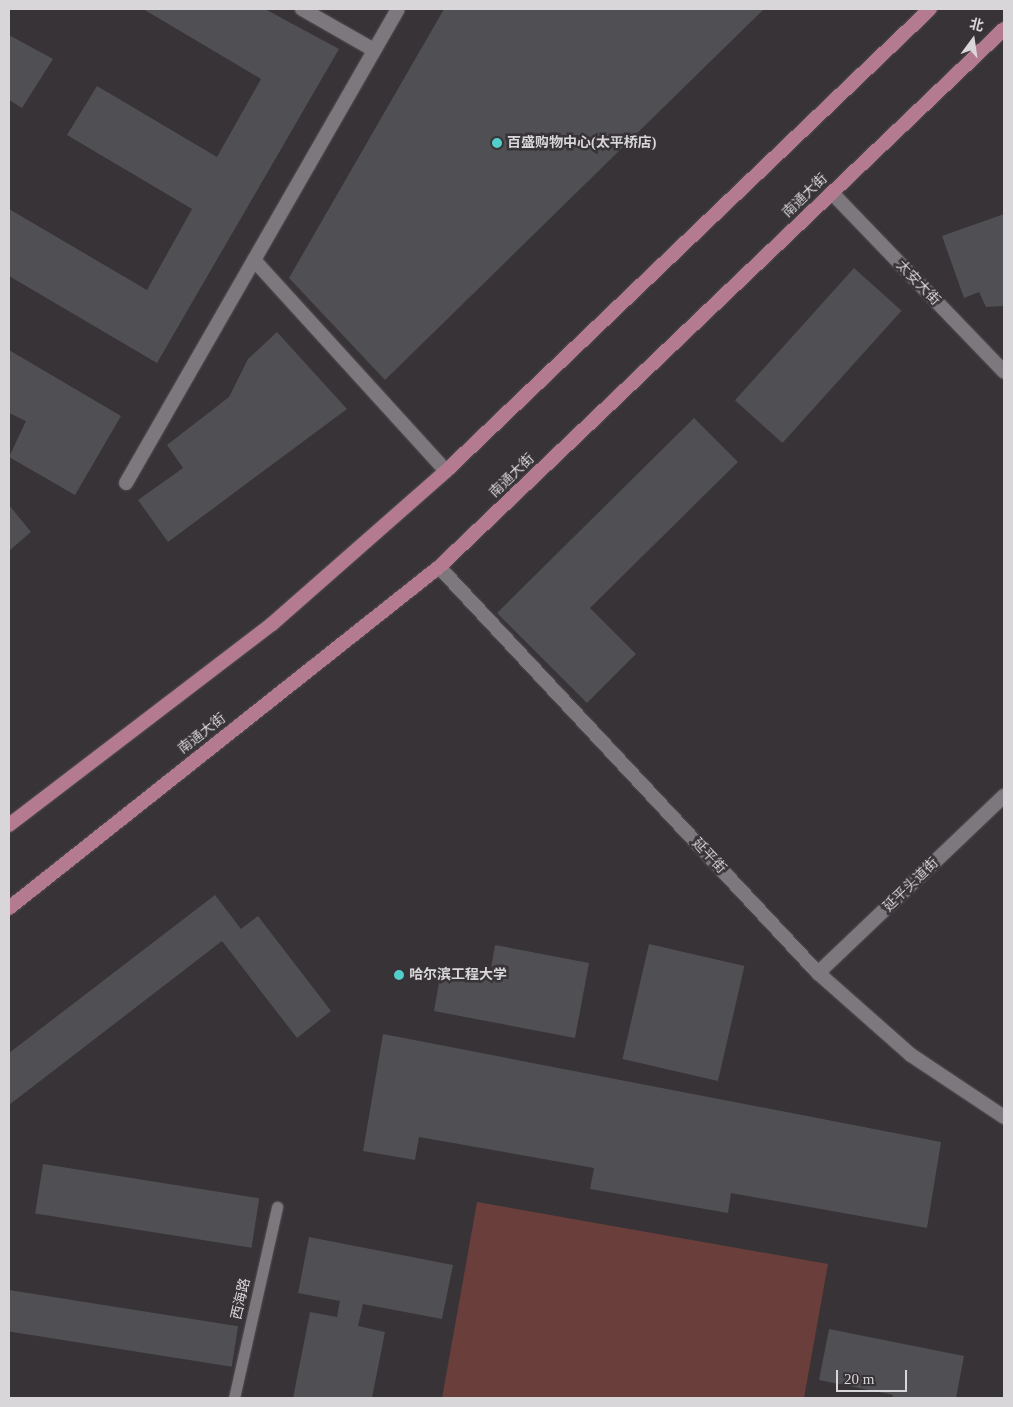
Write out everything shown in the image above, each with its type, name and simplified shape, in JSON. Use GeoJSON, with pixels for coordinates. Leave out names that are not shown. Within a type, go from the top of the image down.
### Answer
{"type":"FeatureCollection","features":[{"type":"Feature","properties":{"kind":"highway"},"geometry":{"type":"LineString","coordinates":[[9,825],[272,624],[446,470],[930,9]]}},
{"type":"Feature","properties":{"kind":"highway","name":"南通大街"},"geometry":{"type":"LineString","coordinates":[[9,908],[439,567],[1004,29]]}},
{"type":"Feature","properties":{"kind":"street"},"geometry":{"type":"LineString","coordinates":[[302,9],[374,50]]}},
{"type":"Feature","properties":{"kind":"street"},"geometry":{"type":"LineString","coordinates":[[126,483],[398,9]]}},
{"type":"Feature","properties":{"kind":"street","name":"太安大街"},"geometry":{"type":"LineString","coordinates":[[832,193],[1004,372]]}},
{"type":"Feature","properties":{"kind":"street"},"geometry":{"type":"LineString","coordinates":[[254,260],[446,470]]}},
{"type":"Feature","properties":{"kind":"street","name":"延平街"},"geometry":{"type":"LineString","coordinates":[[439,567],[818,973],[912,1056],[1004,1117]]}},
{"type":"Feature","properties":{"kind":"street","name":"延平头道街"},"geometry":{"type":"LineString","coordinates":[[818,973],[1004,796]]}},
{"type":"Feature","properties":{"kind":"lane","name":"西海路"},"geometry":{"type":"LineString","coordinates":[[234,1398],[277,1207]]}},
{"type":"Feature","properties":{"kind":"shaded area"},"geometry":{"type":"Polygon","coordinates":[[[477,1202],[828,1264],[804,1398],[442,1398],[477,1202]]]}},
{"type":"Feature","properties":{"kind":"building"},"geometry":{"type":"Polygon","coordinates":[[[143,9],[265,9],[339,49],[157,363],[9,276],[9,209],[147,290],[192,209],[67,135],[97,86],[217,157],[261,79],[143,9]]]}},
{"type":"Feature","properties":{"kind":"building","name":"百盛购物中心(太平桥店)"},"geometry":{"type":"Polygon","coordinates":[[[444,9],[764,9],[385,380],[289,278],[444,9]]]}},
{"type":"Feature","properties":{"kind":"building"},"geometry":{"type":"Polygon","coordinates":[[[9,35],[53,59],[22,108],[9,100],[9,35]]]}},
{"type":"Feature","properties":{"kind":"building"},"geometry":{"type":"Polygon","coordinates":[[[1004,214],[1004,306],[986,307],[979,292],[964,298],[942,236],[1004,214]]]}},
{"type":"Feature","properties":{"kind":"building"},"geometry":{"type":"Polygon","coordinates":[[[854,268],[902,311],[782,443],[735,400],[854,268]]]}},
{"type":"Feature","properties":{"kind":"building"},"geometry":{"type":"Polygon","coordinates":[[[277,332],[347,409],[168,542],[138,500],[183,468],[167,445],[229,397],[248,359],[277,332]]]}},
{"type":"Feature","properties":{"kind":"building"},"geometry":{"type":"Polygon","coordinates":[[[9,350],[121,416],[75,495],[9,457],[26,421],[9,413],[9,350]]]}},
{"type":"Feature","properties":{"kind":"building"},"geometry":{"type":"Polygon","coordinates":[[[694,418],[738,462],[590,608],[636,654],[587,703],[497,613],[694,418]]]}},
{"type":"Feature","properties":{"kind":"building"},"geometry":{"type":"Polygon","coordinates":[[[9,505],[31,532],[9,551],[9,505]]]}},
{"type":"Feature","properties":{"kind":"building"},"geometry":{"type":"Polygon","coordinates":[[[215,895],[241,929],[258,916],[331,1011],[297,1038],[222,941],[9,1105],[9,1053],[215,895]]]}},
{"type":"Feature","properties":{"kind":"building"},"geometry":{"type":"Polygon","coordinates":[[[649,944],[744,966],[718,1081],[622,1059],[649,944]]]}},
{"type":"Feature","properties":{"kind":"building"},"geometry":{"type":"Polygon","coordinates":[[[495,945],[589,963],[575,1038],[434,1011],[441,971],[489,980],[495,945]]]}},
{"type":"Feature","properties":{"kind":"building"},"geometry":{"type":"Polygon","coordinates":[[[383,1034],[941,1142],[927,1228],[731,1193],[728,1213],[590,1189],[594,1168],[419,1137],[415,1160],[363,1151],[383,1034]]]}},
{"type":"Feature","properties":{"kind":"building"},"geometry":{"type":"Polygon","coordinates":[[[43,1164],[259,1198],[251,1248],[35,1213],[43,1164]]]}},
{"type":"Feature","properties":{"kind":"building"},"geometry":{"type":"Polygon","coordinates":[[[309,1237],[453,1265],[442,1319],[363,1304],[358,1326],[385,1332],[372,1398],[293,1398],[310,1312],[337,1317],[340,1301],[298,1293],[309,1237]]]}},
{"type":"Feature","properties":{"kind":"building"},"geometry":{"type":"Polygon","coordinates":[[[9,1290],[238,1326],[232,1367],[9,1332],[9,1290]]]}},
{"type":"Feature","properties":{"kind":"building"},"geometry":{"type":"Polygon","coordinates":[[[829,1329],[964,1356],[956,1398],[892,1398],[893,1395],[819,1380],[829,1329]]]}},
{"type":"Feature","properties":{"kind":"place","name":"百盛购物中心(太平桥店)"},"geometry":{"type":"Point","coordinates":[497,143]}},
{"type":"Feature","properties":{"kind":"place","name":"哈尔滨工程大学"},"geometry":{"type":"Point","coordinates":[399,975]}}]}
